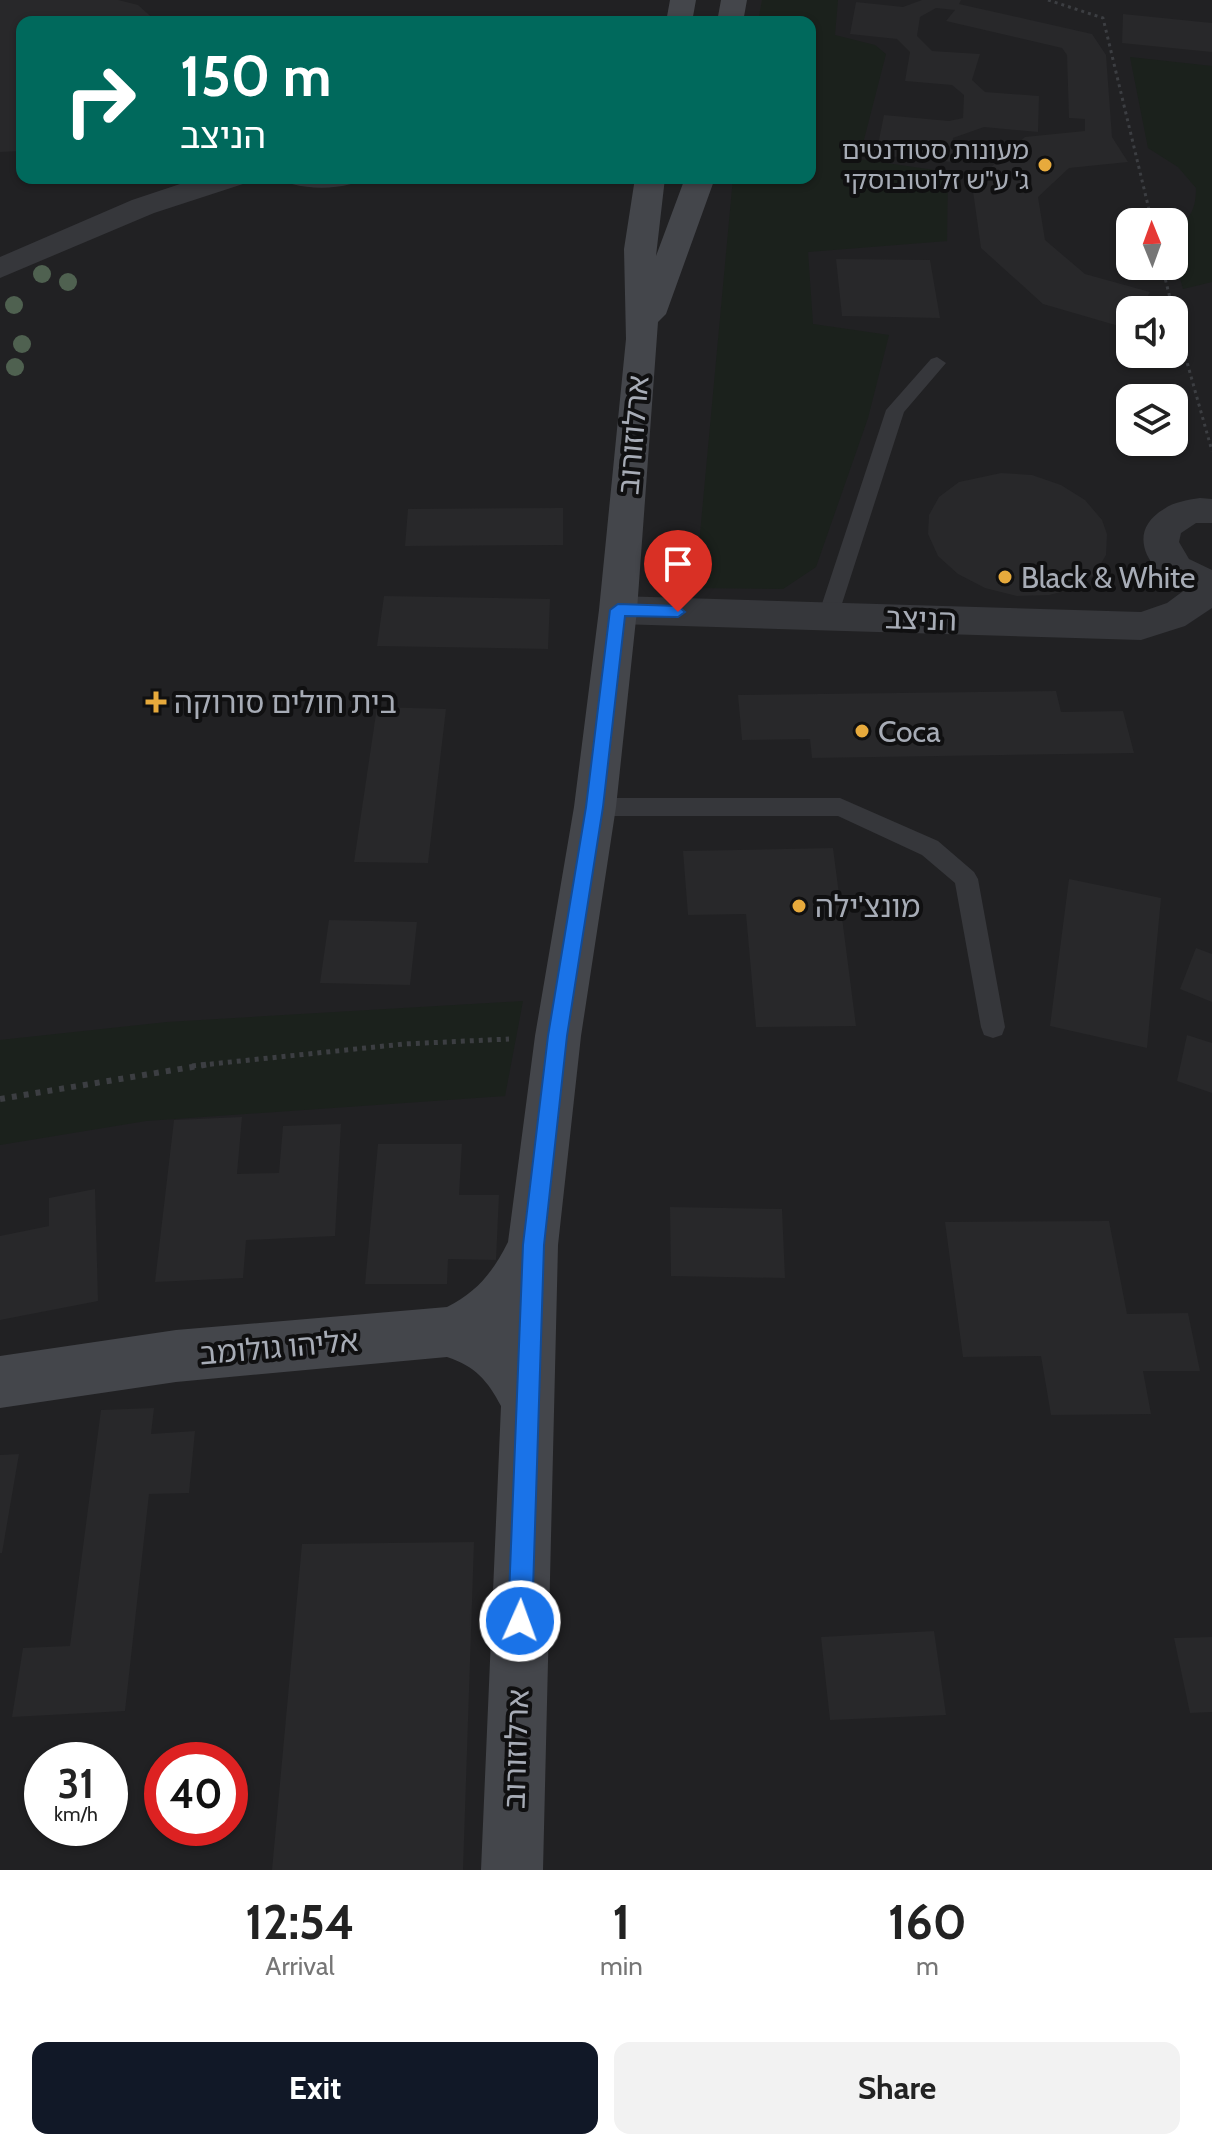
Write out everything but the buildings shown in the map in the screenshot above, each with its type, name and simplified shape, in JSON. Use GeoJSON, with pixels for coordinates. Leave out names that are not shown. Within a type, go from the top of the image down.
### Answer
{"type":"FeatureCollection","features":[{"type":"Feature","properties":{"kind":"street"},"geometry":{"type":"LineString","coordinates":[[0,245],[146,184]]}},
{"type":"Feature","properties":{"kind":"street"},"geometry":{"type":"LineString","coordinates":[[0,269],[204,184]]}},
{"type":"Feature","properties":{"kind":"street","name":"ארלוזורוב"},"geometry":{"type":"LineString","coordinates":[[512,1870],[533,1245],[558,1036],[595,807],[618,610],[642,339],[640,249],[645,184]]}},
{"type":"Feature","properties":{"kind":"street","name":"ארלוזורוב"},"geometry":{"type":"LineString","coordinates":[[642,339],[698,184]]}},
{"type":"Feature","properties":{"kind":"street"},"geometry":{"type":"LineString","coordinates":[[1212,511],[1187,512],[1173,517],[1163,527],[1160,540],[1163,553],[1173,565],[1188,576],[1212,584]]}},
{"type":"Feature","properties":{"kind":"street","name":"הניצב"},"geometry":{"type":"LineString","coordinates":[[618,610],[1141,626],[1168,621],[1195,604],[1212,584]]}},
{"type":"Feature","properties":{"kind":"street"},"geometry":{"type":"LineString","coordinates":[[447,1332],[479,1320],[503,1301],[533,1245]]}},
{"type":"Feature","properties":{"kind":"street","name":"אליהו גולומב"},"geometry":{"type":"LineString","coordinates":[[0,1382],[176,1356],[447,1332],[481,1342],[509,1364],[527,1403]]}},
{"type":"Feature","properties":{"kind":"lane"},"geometry":{"type":"LineString","coordinates":[[828,616],[895,410],[937,363]]}},
{"type":"Feature","properties":{"kind":"lane"},"geometry":{"type":"LineString","coordinates":[[595,807],[840,807],[930,848],[966,879],[993,1027]]}},
{"type":"Feature","properties":{"kind":"path"},"geometry":{"type":"LineString","coordinates":[[1048,0],[1103,18],[1149,208]]}},
{"type":"Feature","properties":{"kind":"path"},"geometry":{"type":"LineString","coordinates":[[1188,366],[1212,451]]}},
{"type":"Feature","properties":{"kind":"path"},"geometry":{"type":"LineString","coordinates":[[0,1099],[196,1065],[404,1044],[558,1036]]}},
{"type":"Feature","properties":{"kind":"shaded area"},"geometry":{"type":"Polygon","coordinates":[[[0,0],[1212,0],[1212,1870],[0,1870],[0,0]]]}},
{"type":"Feature","properties":{"kind":"shaded area"},"geometry":{"type":"Polygon","coordinates":[[[762,0],[838,0],[835,35],[875,45],[886,54],[859,159],[948,172],[947,241],[808,252],[813,324],[889,335],[868,418],[816,567],[783,589],[695,588],[732,184],[816,184],[816,16],[759,16],[762,0]]]}},
{"type":"Feature","properties":{"kind":"shaded area"},"geometry":{"type":"Polygon","coordinates":[[[1130,57],[1212,66],[1212,282],[1183,289],[1181,280],[1188,280],[1188,217],[1195,201],[1196,188],[1178,167],[1148,148],[1130,57]]]}},
{"type":"Feature","properties":{"kind":"shaded area"},"geometry":{"type":"Polygon","coordinates":[[[523,1001],[505,1096],[146,1121],[0,1145],[0,1040],[167,1022],[523,1001]]]}},
{"type":"Feature","properties":{"kind":"place","name":"מעונות סטודנטים ג' ע\"ש זלוטובוסקי"},"geometry":{"type":"Point","coordinates":[1045,165]}},
{"type":"Feature","properties":{"kind":"place","name":"Black & White"},"geometry":{"type":"Point","coordinates":[1005,577]}},
{"type":"Feature","properties":{"kind":"place","name":"בית חולים סורוקה"},"geometry":{"type":"Point","coordinates":[156,702]}},
{"type":"Feature","properties":{"kind":"place","name":"Coca"},"geometry":{"type":"Point","coordinates":[862,731]}},
{"type":"Feature","properties":{"kind":"place","name":"מונצ'ילה"},"geometry":{"type":"Point","coordinates":[799,906]}},
{"type":"Feature","properties":{"kind":"route"},"geometry":{"type":"LineString","coordinates":[[520,1621],[533,1245],[558,1036],[595,807],[618,610],[678,612]]}}]}
